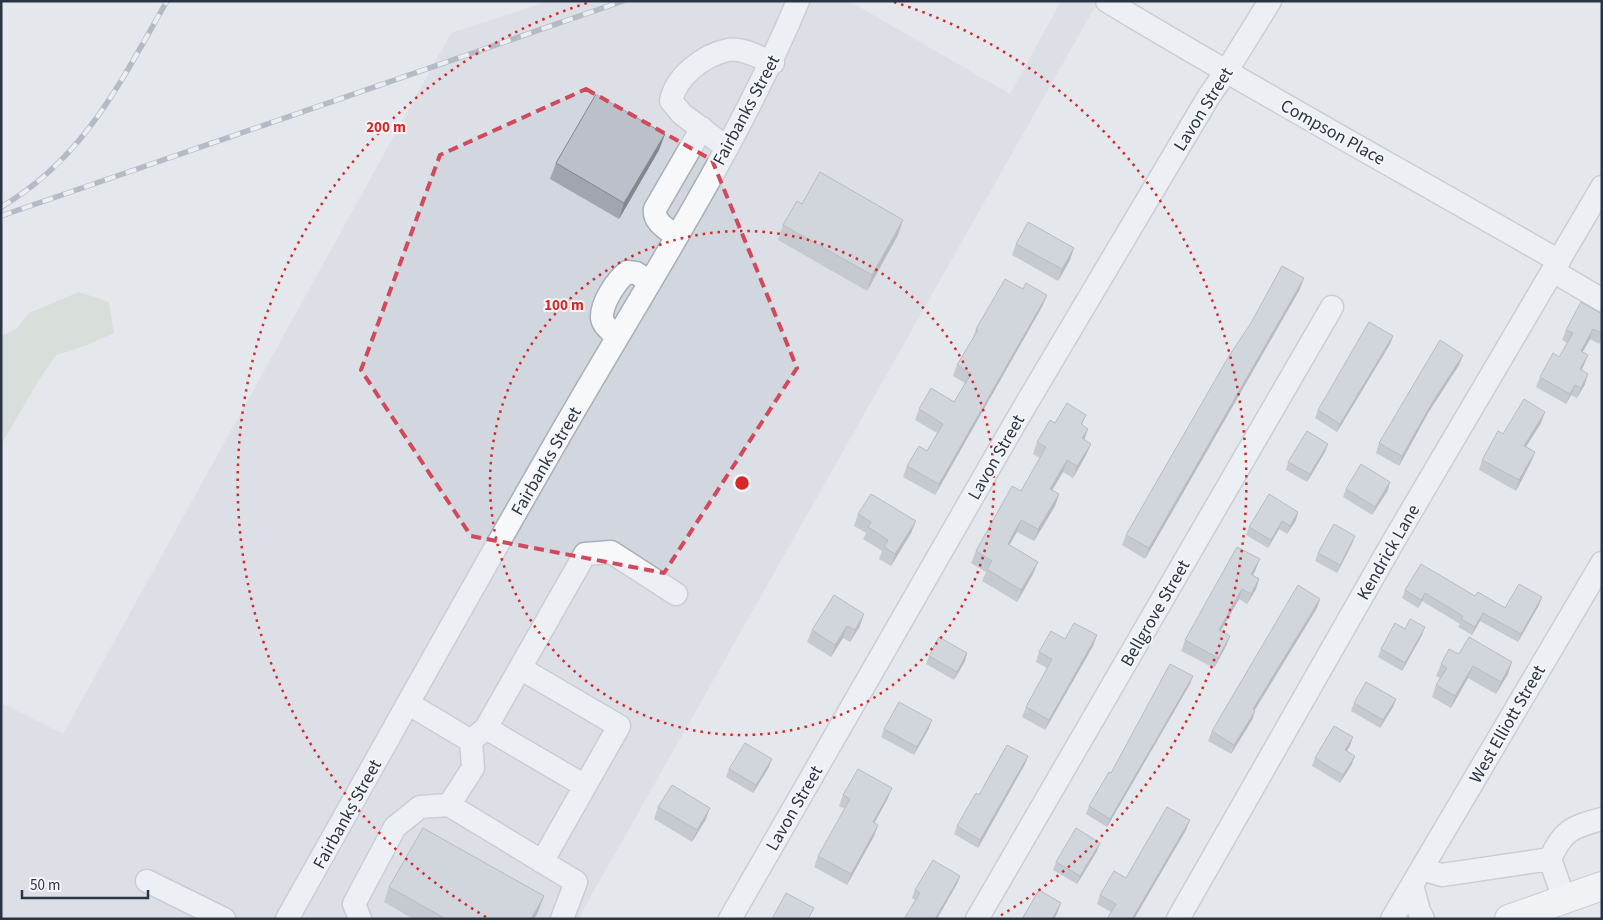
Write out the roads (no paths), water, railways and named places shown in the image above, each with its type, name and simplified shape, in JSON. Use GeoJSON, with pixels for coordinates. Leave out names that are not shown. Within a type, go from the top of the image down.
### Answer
{"type":"FeatureCollection","features":[{"type":"Feature","properties":{"kind":"main road"},"geometry":{"type":"LineString","coordinates":[[1508,919],[1602,886]]}},
{"type":"Feature","properties":{"kind":"street","name":"Fairbanks Street"},"geometry":{"type":"LineString","coordinates":[[287,919],[617,337],[728,148],[773,63],[798,1]]}},
{"type":"Feature","properties":{"kind":"street","name":"Compson Place"},"geometry":{"type":"LineString","coordinates":[[1107,1],[1226,72],[1356,144],[1556,266],[1602,300]]}},
{"type":"Feature","properties":{"kind":"street","name":"Lavon Street"},"geometry":{"type":"LineString","coordinates":[[730,919],[1029,400],[1209,96],[1270,1]]}},
{"type":"Feature","properties":{"kind":"street"},"geometry":{"type":"LineString","coordinates":[[728,148],[682,114],[671,101],[673,91],[691,67],[730,49],[749,53],[773,63]]}},
{"type":"Feature","properties":{"kind":"street"},"geometry":{"type":"LineString","coordinates":[[676,236],[657,220],[654,215],[655,209],[702,128]]}},
{"type":"Feature","properties":{"kind":"street","name":"Kendrick Lane"},"geometry":{"type":"LineString","coordinates":[[1178,919],[1398,533],[1602,187]]}},
{"type":"Feature","properties":{"kind":"street","name":"Bellgrove Street"},"geometry":{"type":"LineString","coordinates":[[977,919],[1332,307]]}},
{"type":"Feature","properties":{"kind":"street"},"geometry":{"type":"LineString","coordinates":[[449,805],[473,768],[478,735],[520,668],[585,554],[611,552],[676,594]]}},
{"type":"Feature","properties":{"kind":"street","name":"West Elliott Street"},"geometry":{"type":"LineString","coordinates":[[1392,919],[1602,562]]}},
{"type":"Feature","properties":{"kind":"street"},"geometry":{"type":"LineString","coordinates":[[520,668],[619,726],[542,862]]}},
{"type":"Feature","properties":{"kind":"street"},"geometry":{"type":"LineString","coordinates":[[408,704],[585,786]]}},
{"type":"Feature","properties":{"kind":"street"},"geometry":{"type":"LineString","coordinates":[[360,919],[354,904],[395,828],[420,807],[449,805],[576,882],[562,919]]}},
{"type":"Feature","properties":{"kind":"street"},"geometry":{"type":"LineString","coordinates":[[1564,899],[1550,859],[1558,843],[1575,826],[1602,819]]}},
{"type":"Feature","properties":{"kind":"street"},"geometry":{"type":"LineString","coordinates":[[1423,919],[1419,911],[1417,877],[1550,859]]}},
{"type":"Feature","properties":{"kind":"street"},"geometry":{"type":"LineString","coordinates":[[147,881],[224,919]]}},
{"type":"Feature","properties":{"kind":"railway"},"geometry":{"type":"LineString","coordinates":[[1,207],[30,188],[78,142],[116,89],[167,1]]}},
{"type":"Feature","properties":{"kind":"railway"},"geometry":{"type":"LineString","coordinates":[[1,216],[623,1]]}}]}
